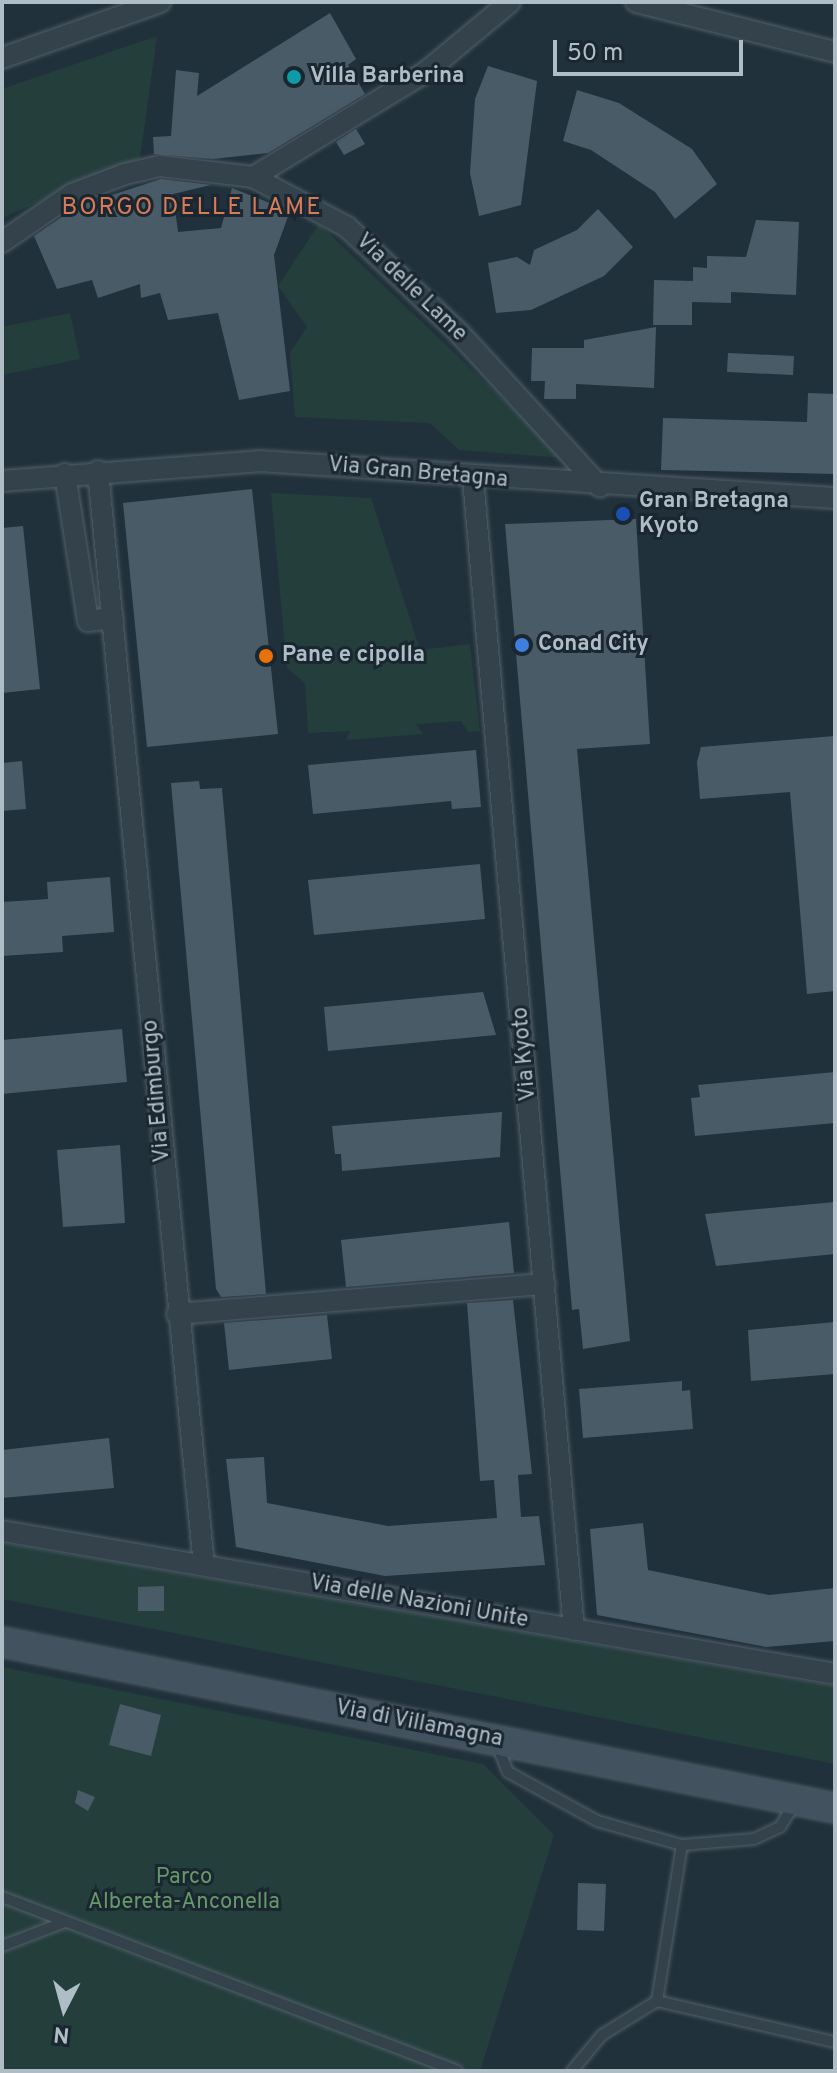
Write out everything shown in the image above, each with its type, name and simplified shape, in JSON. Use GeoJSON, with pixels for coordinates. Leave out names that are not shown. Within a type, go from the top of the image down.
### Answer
{"type":"FeatureCollection","features":[{"type":"Feature","properties":{"kind":"main road","name":"Via di Villamagna"},"geometry":{"type":"LineString","coordinates":[[2,1642],[835,1808]]}},
{"type":"Feature","properties":{"kind":"street"},"geometry":{"type":"LineString","coordinates":[[2,58],[160,2]]}},
{"type":"Feature","properties":{"kind":"street"},"geometry":{"type":"LineString","coordinates":[[253,177],[427,71],[510,2]]}},
{"type":"Feature","properties":{"kind":"street"},"geometry":{"type":"LineString","coordinates":[[636,2],[835,52]]}},
{"type":"Feature","properties":{"kind":"street","name":"Via delle Lame"},"geometry":{"type":"LineString","coordinates":[[2,242],[72,194],[125,174],[160,166],[253,177],[347,227],[460,334],[600,487]]}},
{"type":"Feature","properties":{"kind":"street","name":"Via Gran Bretagna"},"geometry":{"type":"LineString","coordinates":[[2,481],[98,471],[259,461],[600,487],[835,498]]}},
{"type":"Feature","properties":{"kind":"street","name":"Via Edimburgo"},"geometry":{"type":"LineString","coordinates":[[98,471],[177,1314],[204,1565]]}},
{"type":"Feature","properties":{"kind":"street"},"geometry":{"type":"LineString","coordinates":[[65,474],[88,621],[113,618]]}},
{"type":"Feature","properties":{"kind":"street","name":"Via Kyoto"},"geometry":{"type":"LineString","coordinates":[[473,478],[574,1630]]}},
{"type":"Feature","properties":{"kind":"street"},"geometry":{"type":"LineString","coordinates":[[177,1314],[545,1284]]}},
{"type":"Feature","properties":{"kind":"street","name":"Via delle Nazioni Unite"},"geometry":{"type":"LineString","coordinates":[[2,1531],[835,1674]]}},
{"type":"Feature","properties":{"kind":"lane"},"geometry":{"type":"LineString","coordinates":[[495,1739],[508,1772],[597,1821],[682,1845],[754,1839],[780,1827],[797,1800]]}},
{"type":"Feature","properties":{"kind":"lane"},"geometry":{"type":"LineString","coordinates":[[657,2001],[682,1845]]}},
{"type":"Feature","properties":{"kind":"lane"},"geometry":{"type":"LineString","coordinates":[[2,1897],[457,2071]]}},
{"type":"Feature","properties":{"kind":"lane"},"geometry":{"type":"LineString","coordinates":[[2,1946],[65,1922]]}},
{"type":"Feature","properties":{"kind":"lane"},"geometry":{"type":"LineString","coordinates":[[572,2071],[602,2035],[657,2001],[835,2042]]}},
{"type":"Feature","properties":{"kind":"green space"},"geometry":{"type":"Polygon","coordinates":[[[157,36],[140,158],[2,218],[2,89],[157,36]]]}},
{"type":"Feature","properties":{"kind":"green space"},"geometry":{"type":"Polygon","coordinates":[[[319,224],[565,458],[459,450],[430,423],[295,417],[290,353],[307,327],[278,286],[319,224]]]}},
{"type":"Feature","properties":{"kind":"green space"},"geometry":{"type":"Polygon","coordinates":[[[70,313],[80,359],[2,375],[2,327],[70,313]]]}},
{"type":"Feature","properties":{"kind":"green space"},"geometry":{"type":"Polygon","coordinates":[[[271,493],[371,498],[420,650],[470,644],[480,731],[468,732],[461,721],[416,724],[423,734],[346,740],[350,731],[308,733],[305,683],[287,668],[271,493]]]}},
{"type":"Feature","properties":{"kind":"green space"},"geometry":{"type":"Polygon","coordinates":[[[2,1543],[835,1686],[835,1764],[2,1599],[2,1543]]]}},
{"type":"Feature","properties":{"kind":"green space","name":"Parco Albereta-Anconella"},"geometry":{"type":"Polygon","coordinates":[[[2,1667],[483,1764],[554,1835],[480,2071],[2,2071],[2,1667]]]}},
{"type":"Feature","properties":{"kind":"building","name":"Villa Barberina"},"geometry":{"type":"Polygon","coordinates":[[[330,13],[356,59],[348,65],[365,94],[268,153],[213,159],[154,154],[153,137],[171,136],[176,70],[199,73],[197,96],[330,13]]]}},
{"type":"Feature","properties":{"kind":"building"},"geometry":{"type":"Polygon","coordinates":[[[488,66],[537,81],[521,205],[479,216],[470,173],[475,99],[488,66]]]}},
{"type":"Feature","properties":{"kind":"building"},"geometry":{"type":"Polygon","coordinates":[[[577,90],[619,103],[692,149],[717,184],[675,219],[655,192],[591,150],[563,141],[577,90]]]}},
{"type":"Feature","properties":{"kind":"building"},"geometry":{"type":"Polygon","coordinates":[[[356,129],[365,144],[344,155],[336,142],[356,129]]]}},
{"type":"Feature","properties":{"kind":"building"},"geometry":{"type":"Polygon","coordinates":[[[161,179],[211,185],[173,194],[178,232],[221,228],[232,188],[290,211],[274,255],[290,391],[239,400],[218,313],[168,320],[160,293],[141,298],[140,284],[98,298],[92,280],[57,289],[34,236],[78,206],[161,179]]]}},
{"type":"Feature","properties":{"kind":"building"},"geometry":{"type":"Polygon","coordinates":[[[598,209],[633,247],[604,276],[531,310],[496,313],[488,263],[517,257],[530,265],[534,250],[577,230],[598,209]]]}},
{"type":"Feature","properties":{"kind":"building"},"geometry":{"type":"Polygon","coordinates":[[[756,220],[799,222],[796,295],[731,292],[731,303],[692,302],[692,325],[653,325],[654,280],[693,281],[693,267],[707,268],[707,256],[746,257],[756,220]]]}},
{"type":"Feature","properties":{"kind":"building"},"geometry":{"type":"Polygon","coordinates":[[[656,327],[654,388],[576,384],[576,399],[544,399],[545,381],[531,381],[532,348],[584,348],[584,340],[656,327]]]}},
{"type":"Feature","properties":{"kind":"building"},"geometry":{"type":"Polygon","coordinates":[[[728,353],[794,356],[793,375],[727,372],[728,353]]]}},
{"type":"Feature","properties":{"kind":"building"},"geometry":{"type":"Polygon","coordinates":[[[808,393],[835,394],[835,474],[661,470],[663,418],[807,422],[808,393]]]}},
{"type":"Feature","properties":{"kind":"building"},"geometry":{"type":"Polygon","coordinates":[[[252,489],[278,734],[147,747],[123,503],[252,489]]]}},
{"type":"Feature","properties":{"kind":"building"},"geometry":{"type":"Polygon","coordinates":[[[636,519],[650,744],[577,749],[630,1341],[583,1349],[579,1309],[572,1310],[505,524],[636,519]]]}},
{"type":"Feature","properties":{"kind":"building"},"geometry":{"type":"Polygon","coordinates":[[[23,526],[40,689],[2,693],[2,528],[23,526]]]}},
{"type":"Feature","properties":{"kind":"building"},"geometry":{"type":"Polygon","coordinates":[[[835,736],[835,991],[807,994],[790,792],[700,799],[697,762],[701,747],[835,736]]]}},
{"type":"Feature","properties":{"kind":"building"},"geometry":{"type":"Polygon","coordinates":[[[476,750],[481,807],[452,809],[451,801],[313,814],[308,765],[476,750]]]}},
{"type":"Feature","properties":{"kind":"building"},"geometry":{"type":"Polygon","coordinates":[[[22,761],[26,809],[2,811],[2,763],[22,761]]]}},
{"type":"Feature","properties":{"kind":"building"},"geometry":{"type":"Polygon","coordinates":[[[199,781],[200,789],[222,788],[266,1294],[221,1297],[216,1289],[171,783],[199,781]]]}},
{"type":"Feature","properties":{"kind":"building"},"geometry":{"type":"Polygon","coordinates":[[[480,864],[485,919],[314,935],[308,880],[480,864]]]}},
{"type":"Feature","properties":{"kind":"building"},"geometry":{"type":"Polygon","coordinates":[[[110,877],[114,932],[62,936],[63,952],[2,956],[2,902],[48,899],[47,882],[110,877]]]}},
{"type":"Feature","properties":{"kind":"building"},"geometry":{"type":"Polygon","coordinates":[[[483,992],[496,1035],[328,1051],[324,1007],[483,992]]]}},
{"type":"Feature","properties":{"kind":"building"},"geometry":{"type":"Polygon","coordinates":[[[122,1029],[127,1082],[2,1094],[2,1040],[122,1029]]]}},
{"type":"Feature","properties":{"kind":"building"},"geometry":{"type":"Polygon","coordinates":[[[835,1072],[835,1123],[695,1136],[691,1098],[700,1097],[698,1085],[835,1072]]]}},
{"type":"Feature","properties":{"kind":"building"},"geometry":{"type":"Polygon","coordinates":[[[502,1112],[500,1157],[342,1171],[341,1154],[335,1154],[332,1126],[502,1112]]]}},
{"type":"Feature","properties":{"kind":"building"},"geometry":{"type":"Polygon","coordinates":[[[120,1145],[125,1223],[63,1227],[57,1150],[120,1145]]]}},
{"type":"Feature","properties":{"kind":"building"},"geometry":{"type":"Polygon","coordinates":[[[835,1202],[835,1254],[716,1266],[705,1214],[835,1202]]]}},
{"type":"Feature","properties":{"kind":"building"},"geometry":{"type":"Polygon","coordinates":[[[509,1222],[514,1273],[346,1287],[341,1240],[509,1222]]]}},
{"type":"Feature","properties":{"kind":"building"},"geometry":{"type":"Polygon","coordinates":[[[513,1300],[532,1474],[518,1475],[521,1517],[539,1516],[545,1565],[385,1576],[236,1547],[226,1459],[264,1457],[267,1503],[388,1526],[497,1518],[494,1480],[480,1481],[467,1303],[513,1300]]]}},
{"type":"Feature","properties":{"kind":"building"},"geometry":{"type":"Polygon","coordinates":[[[327,1315],[332,1359],[229,1370],[224,1323],[327,1315]]]}},
{"type":"Feature","properties":{"kind":"building"},"geometry":{"type":"Polygon","coordinates":[[[835,1322],[835,1374],[751,1381],[748,1330],[835,1322]]]}},
{"type":"Feature","properties":{"kind":"building"},"geometry":{"type":"Polygon","coordinates":[[[682,1381],[682,1391],[690,1390],[693,1429],[583,1438],[579,1389],[682,1381]]]}},
{"type":"Feature","properties":{"kind":"building"},"geometry":{"type":"Polygon","coordinates":[[[109,1438],[114,1488],[2,1498],[2,1450],[109,1438]]]}},
{"type":"Feature","properties":{"kind":"building"},"geometry":{"type":"Polygon","coordinates":[[[643,1523],[648,1570],[769,1595],[835,1588],[835,1641],[766,1647],[597,1615],[590,1529],[643,1523]]]}},
{"type":"Feature","properties":{"kind":"building"},"geometry":{"type":"Polygon","coordinates":[[[164,1586],[164,1611],[138,1611],[138,1587],[164,1586]]]}},
{"type":"Feature","properties":{"kind":"building"},"geometry":{"type":"Polygon","coordinates":[[[120,1704],[161,1715],[151,1756],[109,1745],[120,1704]]]}},
{"type":"Feature","properties":{"kind":"building"},"geometry":{"type":"Polygon","coordinates":[[[78,1790],[95,1797],[88,1811],[75,1803],[78,1790]]]}},
{"type":"Feature","properties":{"kind":"building"},"geometry":{"type":"Polygon","coordinates":[[[578,1883],[606,1884],[604,1931],[577,1930],[578,1883]]]}},
{"type":"Feature","properties":{"kind":"place","name":"Villa Barberina"},"geometry":{"type":"Point","coordinates":[294,77]}},
{"type":"Feature","properties":{"kind":"place","name":"Gran Bretagna Kyoto"},"geometry":{"type":"Point","coordinates":[623,514]}},
{"type":"Feature","properties":{"kind":"place","name":"Conad City"},"geometry":{"type":"Point","coordinates":[522,645]}},
{"type":"Feature","properties":{"kind":"place","name":"Pane e cipolla"},"geometry":{"type":"Point","coordinates":[266,656]}},
{"type":"Feature","properties":{"kind":"district","name":"BORGO DELLE LAME"},"geometry":{"type":"Point","coordinates":[192,209]}}]}
